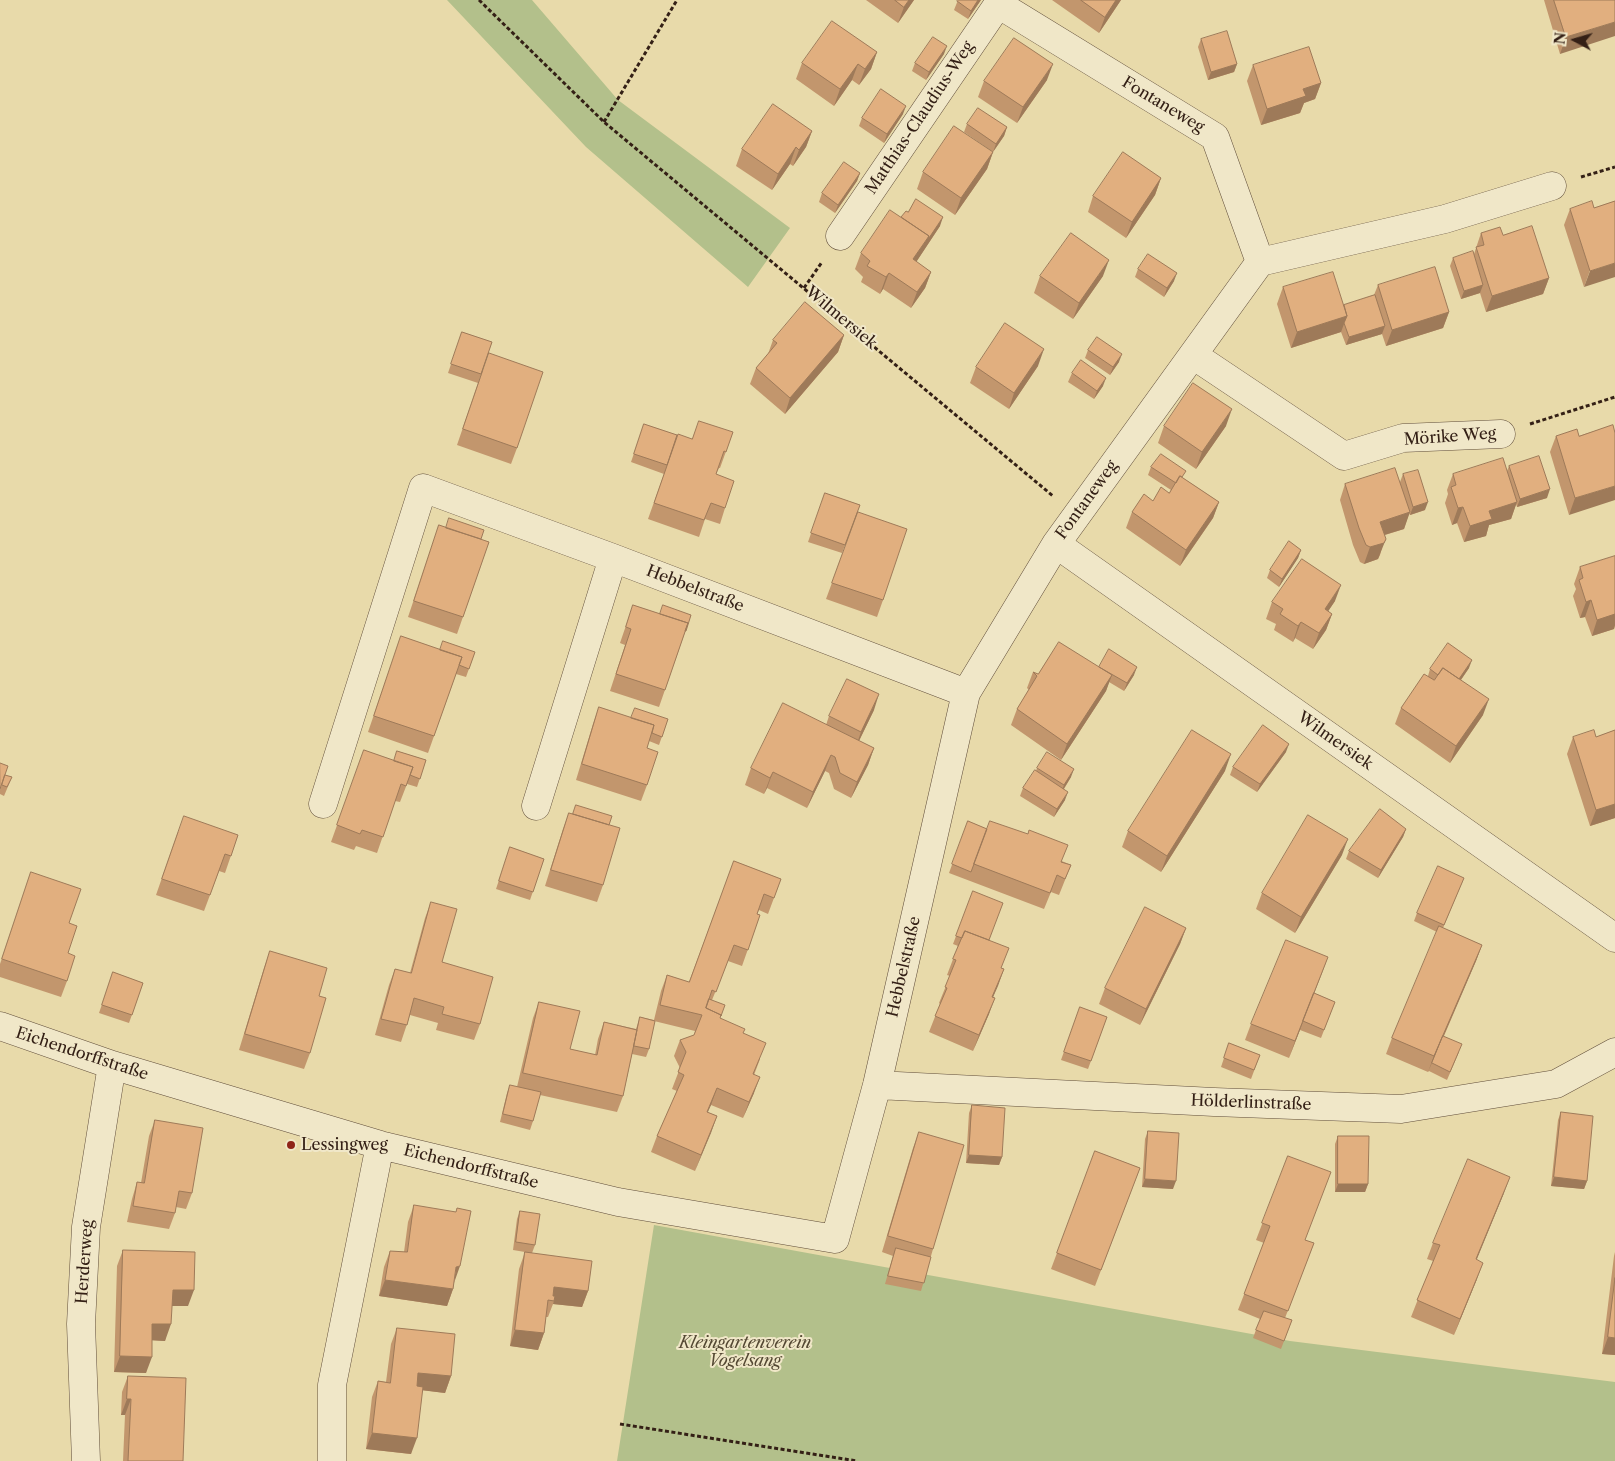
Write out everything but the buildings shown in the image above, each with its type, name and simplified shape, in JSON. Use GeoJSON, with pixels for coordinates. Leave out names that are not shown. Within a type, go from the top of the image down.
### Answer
{"type":"FeatureCollection","features":[{"type":"Feature","properties":{"kind":"street","name":"Matthias-Claudius-Weg"},"geometry":{"type":"LineString","coordinates":[[840,236],[999,2]]}},
{"type":"Feature","properties":{"kind":"street","name":"Fontaneweg"},"geometry":{"type":"LineString","coordinates":[[999,2],[1215,137],[1260,262],[1056,544]]}},
{"type":"Feature","properties":{"kind":"street"},"geometry":{"type":"LineString","coordinates":[[1260,262],[1445,219],[1552,186]]}},
{"type":"Feature","properties":{"kind":"street","name":"Mörike Weg"},"geometry":{"type":"LineString","coordinates":[[1193,355],[1344,456],[1402,438],[1501,434]]}},
{"type":"Feature","properties":{"kind":"street","name":"Hebbelstraße"},"geometry":{"type":"LineString","coordinates":[[323,804],[423,488],[613,558],[966,694]]}},
{"type":"Feature","properties":{"kind":"street","name":"Hebbelstraße"},"geometry":{"type":"LineString","coordinates":[[835,1240],[878,1085],[966,694],[1056,544]]}},
{"type":"Feature","properties":{"kind":"street","name":"Wilmersiek"},"geometry":{"type":"LineString","coordinates":[[1056,544],[1615,938]]}},
{"type":"Feature","properties":{"kind":"street"},"geometry":{"type":"LineString","coordinates":[[536,806],[613,558]]}},
{"type":"Feature","properties":{"kind":"street","name":"Eichendorffstraße"},"geometry":{"type":"LineString","coordinates":[[0,1026],[112,1065],[380,1145],[618,1202],[835,1240]]}},
{"type":"Feature","properties":{"kind":"street","name":"Hölderlinstraße"},"geometry":{"type":"LineString","coordinates":[[878,1085],[1214,1102],[1401,1109],[1556,1084],[1615,1052]]}},
{"type":"Feature","properties":{"kind":"street","name":"Herderweg"},"geometry":{"type":"LineString","coordinates":[[86,1461],[81,1324],[86,1227],[112,1065]]}},
{"type":"Feature","properties":{"kind":"street"},"geometry":{"type":"LineString","coordinates":[[332,1461],[332,1385],[380,1145]]}},
{"type":"Feature","properties":{"kind":"path","name":"Wilmersiek"},"geometry":{"type":"LineString","coordinates":[[479,0],[604,122],[1076,516]]}},
{"type":"Feature","properties":{"kind":"path"},"geometry":{"type":"LineString","coordinates":[[604,122],[677,0]]}},
{"type":"Feature","properties":{"kind":"path","name":"Mörike Weg"},"geometry":{"type":"LineString","coordinates":[[1501,434],[1615,397]]}},
{"type":"Feature","properties":{"kind":"path"},"geometry":{"type":"LineString","coordinates":[[620,1424],[857,1461]]}},
{"type":"Feature","properties":{"kind":"green space"},"geometry":{"type":"Polygon","coordinates":[[[447,0],[532,0],[618,100],[790,228],[748,287],[586,147],[447,0]]]}},
{"type":"Feature","properties":{"kind":"green space","name":"Kleingartenverein Vogelsang"},"geometry":{"type":"Polygon","coordinates":[[[654,1225],[1290,1341],[1615,1382],[1615,1461],[617,1461],[654,1225]]]}},
{"type":"Feature","properties":{"kind":"place","name":"Lessingweg"},"geometry":{"type":"Point","coordinates":[291,1145]}}]}
